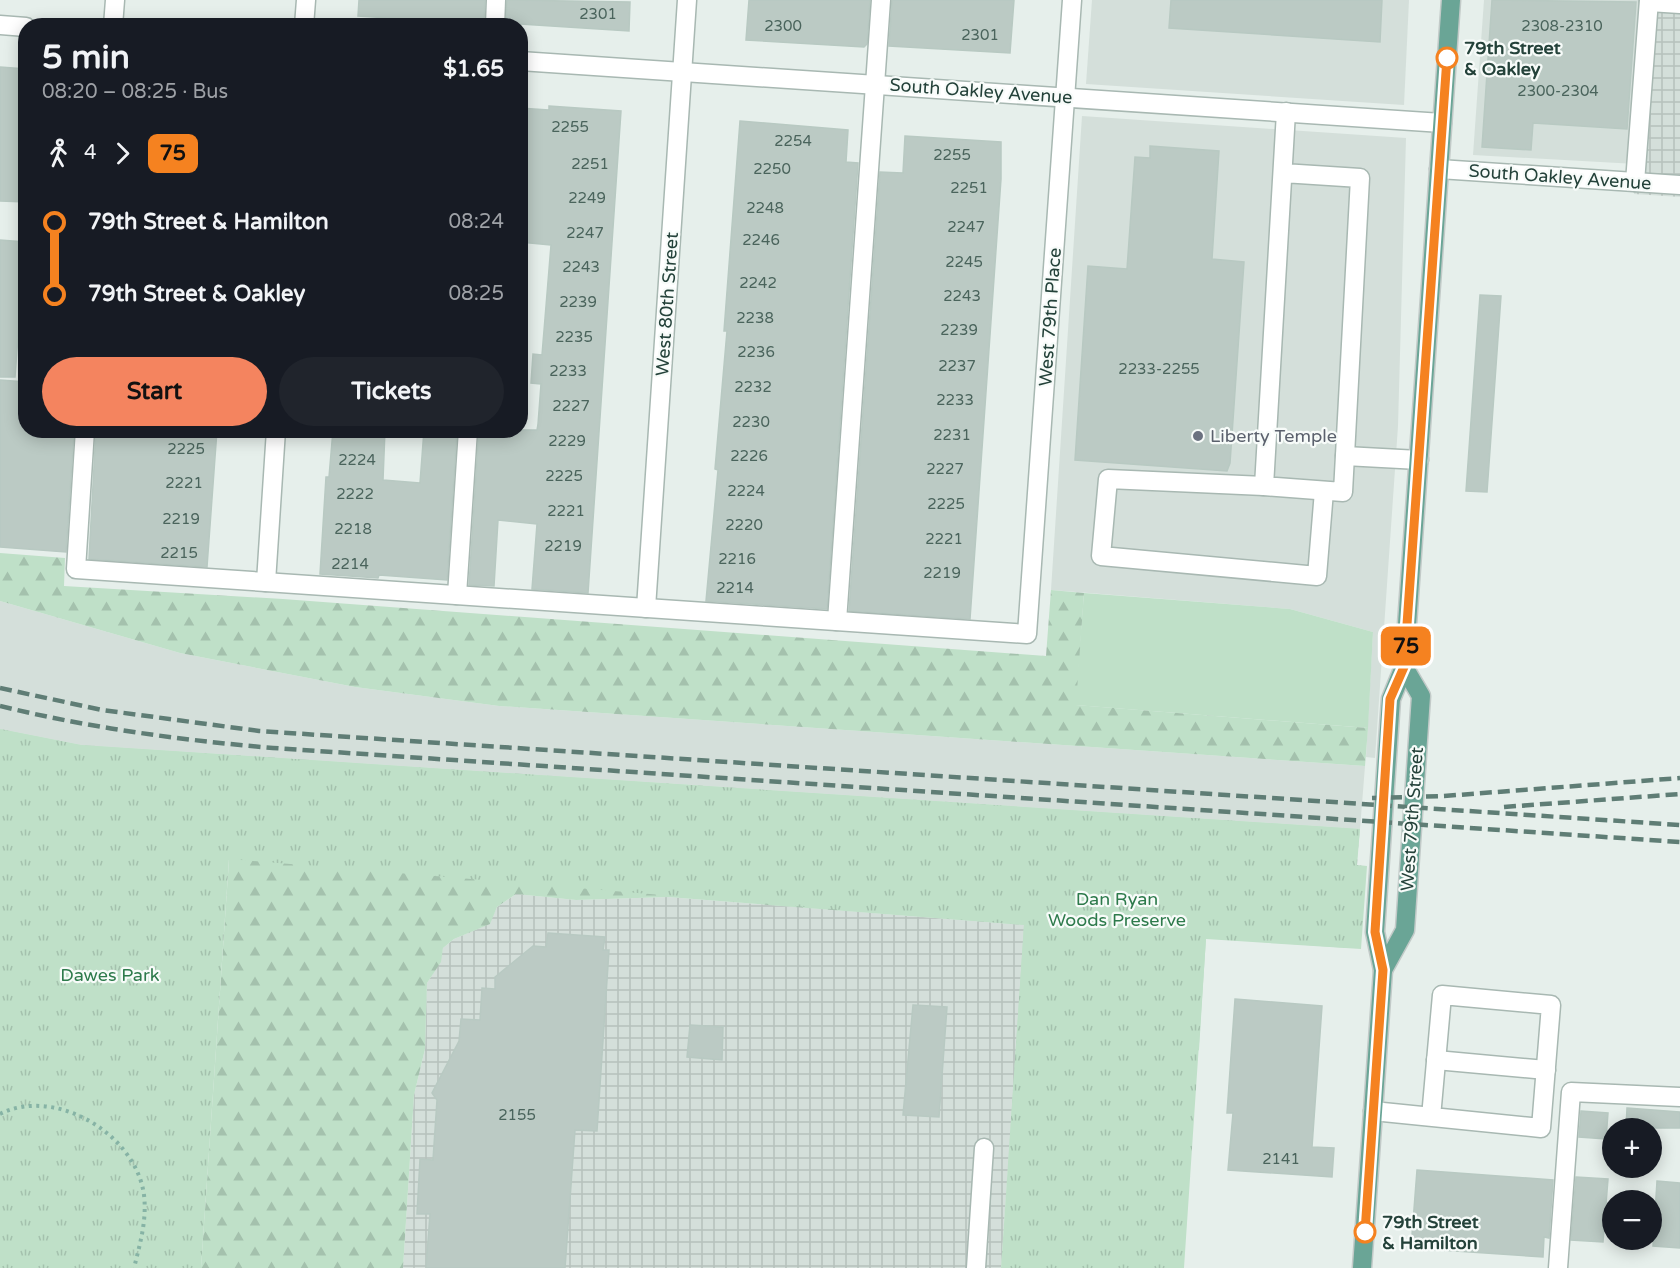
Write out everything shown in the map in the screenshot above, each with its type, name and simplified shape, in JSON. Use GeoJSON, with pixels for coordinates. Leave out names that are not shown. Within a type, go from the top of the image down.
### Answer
{"type":"FeatureCollection","features":[{"type":"Feature","properties":{"kind":"main road","name":"West 79th Street"},"geometry":{"type":"LineString","coordinates":[[1362,1268],[1383,970],[1375,932],[1390,699],[1404,667],[1451,0]]}},
{"type":"Feature","properties":{"kind":"main road","name":"West 79th Street"},"geometry":{"type":"LineString","coordinates":[[1383,970],[1405,930],[1406,919],[1421,696],[1404,667]]}},
{"type":"Feature","properties":{"kind":"street"},"geometry":{"type":"LineString","coordinates":[[114,18],[115,0]]}},
{"type":"Feature","properties":{"kind":"street"},"geometry":{"type":"LineString","coordinates":[[305,18],[306,0]]}},
{"type":"Feature","properties":{"kind":"street"},"geometry":{"type":"LineString","coordinates":[[495,18],[496,0]]}},
{"type":"Feature","properties":{"kind":"street","name":"West 80th Street"},"geometry":{"type":"LineString","coordinates":[[646,608],[687,0]]}},
{"type":"Feature","properties":{"kind":"street"},"geometry":{"type":"LineString","coordinates":[[84,438],[76,568],[837,621],[881,0]]}},
{"type":"Feature","properties":{"kind":"street","name":"West 79th Place"},"geometry":{"type":"LineString","coordinates":[[837,621],[1027,634],[1072,0]]}},
{"type":"Feature","properties":{"kind":"street"},"geometry":{"type":"LineString","coordinates":[[1635,182],[1649,1],[1680,4]]}},
{"type":"Feature","properties":{"kind":"street"},"geometry":{"type":"LineString","coordinates":[[0,25],[18,26]]}},
{"type":"Feature","properties":{"kind":"street","name":"South Oakley Avenue"},"geometry":{"type":"LineString","coordinates":[[528,61],[1442,123]]}},
{"type":"Feature","properties":{"kind":"street"},"geometry":{"type":"LineString","coordinates":[[1264,486],[1286,112]]}},
{"type":"Feature","properties":{"kind":"street","name":"South Oakley Avenue"},"geometry":{"type":"LineString","coordinates":[[1439,169],[1680,185]]}},
{"type":"Feature","properties":{"kind":"street"},"geometry":{"type":"LineString","coordinates":[[1283,172],[1360,178],[1343,492],[1108,479],[1101,556],[1317,576],[1324,491]]}},
{"type":"Feature","properties":{"kind":"street"},"geometry":{"type":"LineString","coordinates":[[266,582],[275,438]]}},
{"type":"Feature","properties":{"kind":"street"},"geometry":{"type":"LineString","coordinates":[[457,595],[467,438]]}},
{"type":"Feature","properties":{"kind":"street"},"geometry":{"type":"LineString","coordinates":[[1345,456],[1419,460]]}},
{"type":"Feature","properties":{"kind":"street"},"geometry":{"type":"LineString","coordinates":[[1373,1111],[1431,1117],[1541,1128],[1551,1005],[1442,995],[1431,1117]]}},
{"type":"Feature","properties":{"kind":"street"},"geometry":{"type":"LineString","coordinates":[[1436,1060],[1546,1070]]}},
{"type":"Feature","properties":{"kind":"street"},"geometry":{"type":"LineString","coordinates":[[1558,1268],[1571,1092],[1680,1097]]}},
{"type":"Feature","properties":{"kind":"street"},"geometry":{"type":"LineString","coordinates":[[976,1268],[984,1148]]}},
{"type":"Feature","properties":{"kind":"path"},"geometry":{"type":"LineString","coordinates":[[0,1114],[25,1105],[50,1105],[73,1112],[99,1128],[120,1147],[135,1170],[144,1193],[145,1217],[134,1268]]}},
{"type":"Feature","properties":{"kind":"shaded area"},"geometry":{"type":"Polygon","coordinates":[[[1092,0],[1409,0],[1404,105],[1086,84],[1092,0]]]}},
{"type":"Feature","properties":{"kind":"shaded area"},"geometry":{"type":"Polygon","coordinates":[[[1484,0],[1649,0],[1636,164],[1473,155],[1484,0]]]}},
{"type":"Feature","properties":{"kind":"shaded area"},"geometry":{"type":"Polygon","coordinates":[[[1649,0],[1680,0],[1680,197],[1634,194],[1649,0]]]}},
{"type":"Feature","properties":{"kind":"shaded area"},"geometry":{"type":"Polygon","coordinates":[[[1082,116],[1406,138],[1398,426],[1375,758],[1366,757],[1373,632],[1290,609],[1051,590],[1082,116]]]}},
{"type":"Feature","properties":{"kind":"shaded area"},"geometry":{"type":"Polygon","coordinates":[[[0,601],[180,653],[355,687],[499,706],[1365,766],[1360,829],[81,745],[0,729],[0,601]]]}},
{"type":"Feature","properties":{"kind":"shaded area"},"geometry":{"type":"Polygon","coordinates":[[[516,894],[576,900],[668,897],[1025,925],[1001,1268],[403,1268],[414,1095],[425,1049],[427,983],[440,962],[443,948],[454,939],[489,924],[497,907],[516,894]]]}},
{"type":"Feature","properties":{"kind":"green space"},"geometry":{"type":"Polygon","coordinates":[[[0,553],[65,558],[64,586],[283,599],[1046,656],[1051,590],[1084,593],[1076,705],[1368,728],[1365,766],[499,706],[355,687],[180,653],[0,601],[0,553]]]}},
{"type":"Feature","properties":{"kind":"green space"},"geometry":{"type":"Polygon","coordinates":[[[1084,593],[1290,609],[1373,632],[1368,728],[1075,705],[1084,593]]]}},
{"type":"Feature","properties":{"kind":"green space","name":"Dan Ryan Woods Preserve"},"geometry":{"type":"Polygon","coordinates":[[[0,729],[81,745],[1360,829],[1348,948],[1206,938],[1199,1050],[1008,1167],[1024,925],[668,897],[576,900],[516,894],[497,907],[490,924],[454,939],[443,948],[441,962],[427,983],[425,1049],[414,1095],[403,1268],[201,1268],[229,860],[0,729]]]}},
{"type":"Feature","properties":{"kind":"green space","name":"Dan Ryan Woods Preserve"},"geometry":{"type":"Polygon","coordinates":[[[0,729],[81,745],[1360,829],[1357,865],[1367,866],[1361,949],[1206,939],[1184,1268],[1001,1268],[1024,925],[229,859],[201,1268],[0,1268],[0,729]]]}},
{"type":"Feature","properties":{"kind":"building"},"geometry":{"type":"Polygon","coordinates":[[[359,0],[485,0],[484,18],[358,16],[359,0]]]}},
{"type":"Feature","properties":{"kind":"building"},"geometry":{"type":"Polygon","coordinates":[[[507,0],[630,2],[629,31],[528,24],[528,18],[506,18],[507,0]]]}},
{"type":"Feature","properties":{"kind":"building"},"geometry":{"type":"Polygon","coordinates":[[[749,0],[870,0],[867,44],[864,47],[746,40],[749,0]]]}},
{"type":"Feature","properties":{"kind":"building"},"geometry":{"type":"Polygon","coordinates":[[[892,0],[1014,0],[1010,53],[889,46],[892,0]]]}},
{"type":"Feature","properties":{"kind":"building"},"geometry":{"type":"Polygon","coordinates":[[[1171,0],[1382,0],[1380,42],[1169,28],[1171,0]]]}},
{"type":"Feature","properties":{"kind":"building"},"geometry":{"type":"Polygon","coordinates":[[[1492,0],[1636,2],[1627,129],[1533,123],[1531,150],[1482,147],[1492,0]]]}},
{"type":"Feature","properties":{"kind":"building"},"geometry":{"type":"Polygon","coordinates":[[[0,67],[18,68],[18,202],[0,201],[0,67]]]}},
{"type":"Feature","properties":{"kind":"building"},"geometry":{"type":"Polygon","coordinates":[[[549,106],[621,111],[588,593],[532,589],[537,524],[498,520],[494,586],[469,585],[478,438],[528,438],[528,430],[537,430],[541,384],[531,383],[533,354],[542,355],[551,245],[528,243],[528,109],[549,110],[549,106]]]}},
{"type":"Feature","properties":{"kind":"building"},"geometry":{"type":"Polygon","coordinates":[[[740,121],[848,130],[846,162],[858,163],[827,609],[706,601],[718,470],[715,469],[727,331],[724,331],[740,121]]]}},
{"type":"Feature","properties":{"kind":"building"},"geometry":{"type":"Polygon","coordinates":[[[905,136],[1001,142],[1001,179],[970,619],[849,611],[880,172],[903,173],[905,136]]]}},
{"type":"Feature","properties":{"kind":"building"},"geometry":{"type":"Polygon","coordinates":[[[1150,146],[1219,151],[1212,259],[1244,262],[1230,463],[1227,471],[1075,460],[1088,266],[1127,269],[1135,157],[1150,158],[1150,146]]]}},
{"type":"Feature","properties":{"kind":"building"},"geometry":{"type":"Polygon","coordinates":[[[0,240],[18,241],[18,336],[15,377],[0,377],[0,240]]]}},
{"type":"Feature","properties":{"kind":"building"},"geometry":{"type":"Polygon","coordinates":[[[1480,295],[1501,296],[1487,492],[1466,491],[1480,295]]]}},
{"type":"Feature","properties":{"kind":"building"},"geometry":{"type":"Polygon","coordinates":[[[0,380],[18,381],[18,438],[73,438],[66,552],[0,547],[0,380]]]}},
{"type":"Feature","properties":{"kind":"building"},"geometry":{"type":"Polygon","coordinates":[[[96,438],[216,438],[207,567],[89,559],[96,438]]]}},
{"type":"Feature","properties":{"kind":"building"},"geometry":{"type":"Polygon","coordinates":[[[332,438],[385,438],[383,480],[420,483],[423,438],[456,438],[447,580],[320,574],[326,477],[329,477],[332,438]]]}},
{"type":"Feature","properties":{"kind":"building"},"geometry":{"type":"Polygon","coordinates":[[[548,933],[605,937],[603,950],[609,950],[597,1131],[575,1130],[565,1268],[426,1268],[430,1214],[417,1214],[420,1159],[433,1160],[437,1100],[432,1093],[459,1041],[461,1019],[480,1020],[482,988],[495,989],[495,977],[533,946],[546,947],[548,933]]]}},
{"type":"Feature","properties":{"kind":"building"},"geometry":{"type":"Polygon","coordinates":[[[1235,999],[1322,1006],[1312,1147],[1334,1148],[1332,1177],[1228,1170],[1233,1113],[1227,1113],[1235,999]]]}},
{"type":"Feature","properties":{"kind":"building"},"geometry":{"type":"Polygon","coordinates":[[[913,1005],[947,1007],[939,1117],[903,1115],[913,1005]]]}},
{"type":"Feature","properties":{"kind":"building"},"geometry":{"type":"Polygon","coordinates":[[[690,1025],[723,1027],[722,1060],[687,1057],[690,1025]]]}},
{"type":"Feature","properties":{"kind":"building"},"geometry":{"type":"Polygon","coordinates":[[[1627,1108],[1680,1112],[1680,1128],[1662,1128],[1662,1118],[1626,1118],[1627,1108]]]}},
{"type":"Feature","properties":{"kind":"building"},"geometry":{"type":"Polygon","coordinates":[[[1581,1111],[1608,1113],[1608,1118],[1602,1118],[1602,1139],[1579,1137],[1581,1111]]]}},
{"type":"Feature","properties":{"kind":"building"},"geometry":{"type":"Polygon","coordinates":[[[1417,1170],[1553,1180],[1549,1238],[1544,1237],[1543,1257],[1411,1248],[1417,1170]]]}},
{"type":"Feature","properties":{"kind":"building"},"geometry":{"type":"Polygon","coordinates":[[[1576,1177],[1608,1179],[1607,1190],[1602,1190],[1602,1242],[1571,1240],[1576,1177]]]}},
{"type":"Feature","properties":{"kind":"building"},"geometry":{"type":"Polygon","coordinates":[[[1657,1181],[1680,1183],[1680,1248],[1662,1247],[1662,1190],[1656,1190],[1657,1181]]]}},
{"type":"Feature","properties":{"kind":"railway"},"geometry":{"type":"LineString","coordinates":[[0,688],[102,710],[259,731],[1680,825]]}},
{"type":"Feature","properties":{"kind":"railway"},"geometry":{"type":"LineString","coordinates":[[0,706],[68,721],[135,732],[273,748],[1680,842]]}},
{"type":"Feature","properties":{"kind":"railway"},"geometry":{"type":"LineString","coordinates":[[1372,798],[1444,796],[1680,778]]}},
{"type":"Feature","properties":{"kind":"railway"},"geometry":{"type":"LineString","coordinates":[[1504,807],[1680,794]]}},
{"type":"Feature","properties":{"kind":"bus line","name":"75"},"geometry":{"type":"LineString","coordinates":[[1365,1232],[1383,970],[1375,932],[1390,699],[1404,667],[1447,58]]}},
{"type":"Feature","properties":{"kind":"place","name":"79th Street & Oakley"},"geometry":{"type":"Point","coordinates":[1447,58]}},
{"type":"Feature","properties":{"kind":"place","name":"Liberty Temple"},"geometry":{"type":"Point","coordinates":[1198,436]}},
{"type":"Feature","properties":{"kind":"place","name":"79th Street & Hamilton"},"geometry":{"type":"Point","coordinates":[1365,1232]}},
{"type":"Feature","properties":{"kind":"park label","name":"Dawes Park"},"geometry":{"type":"Point","coordinates":[110,975]}}]}
